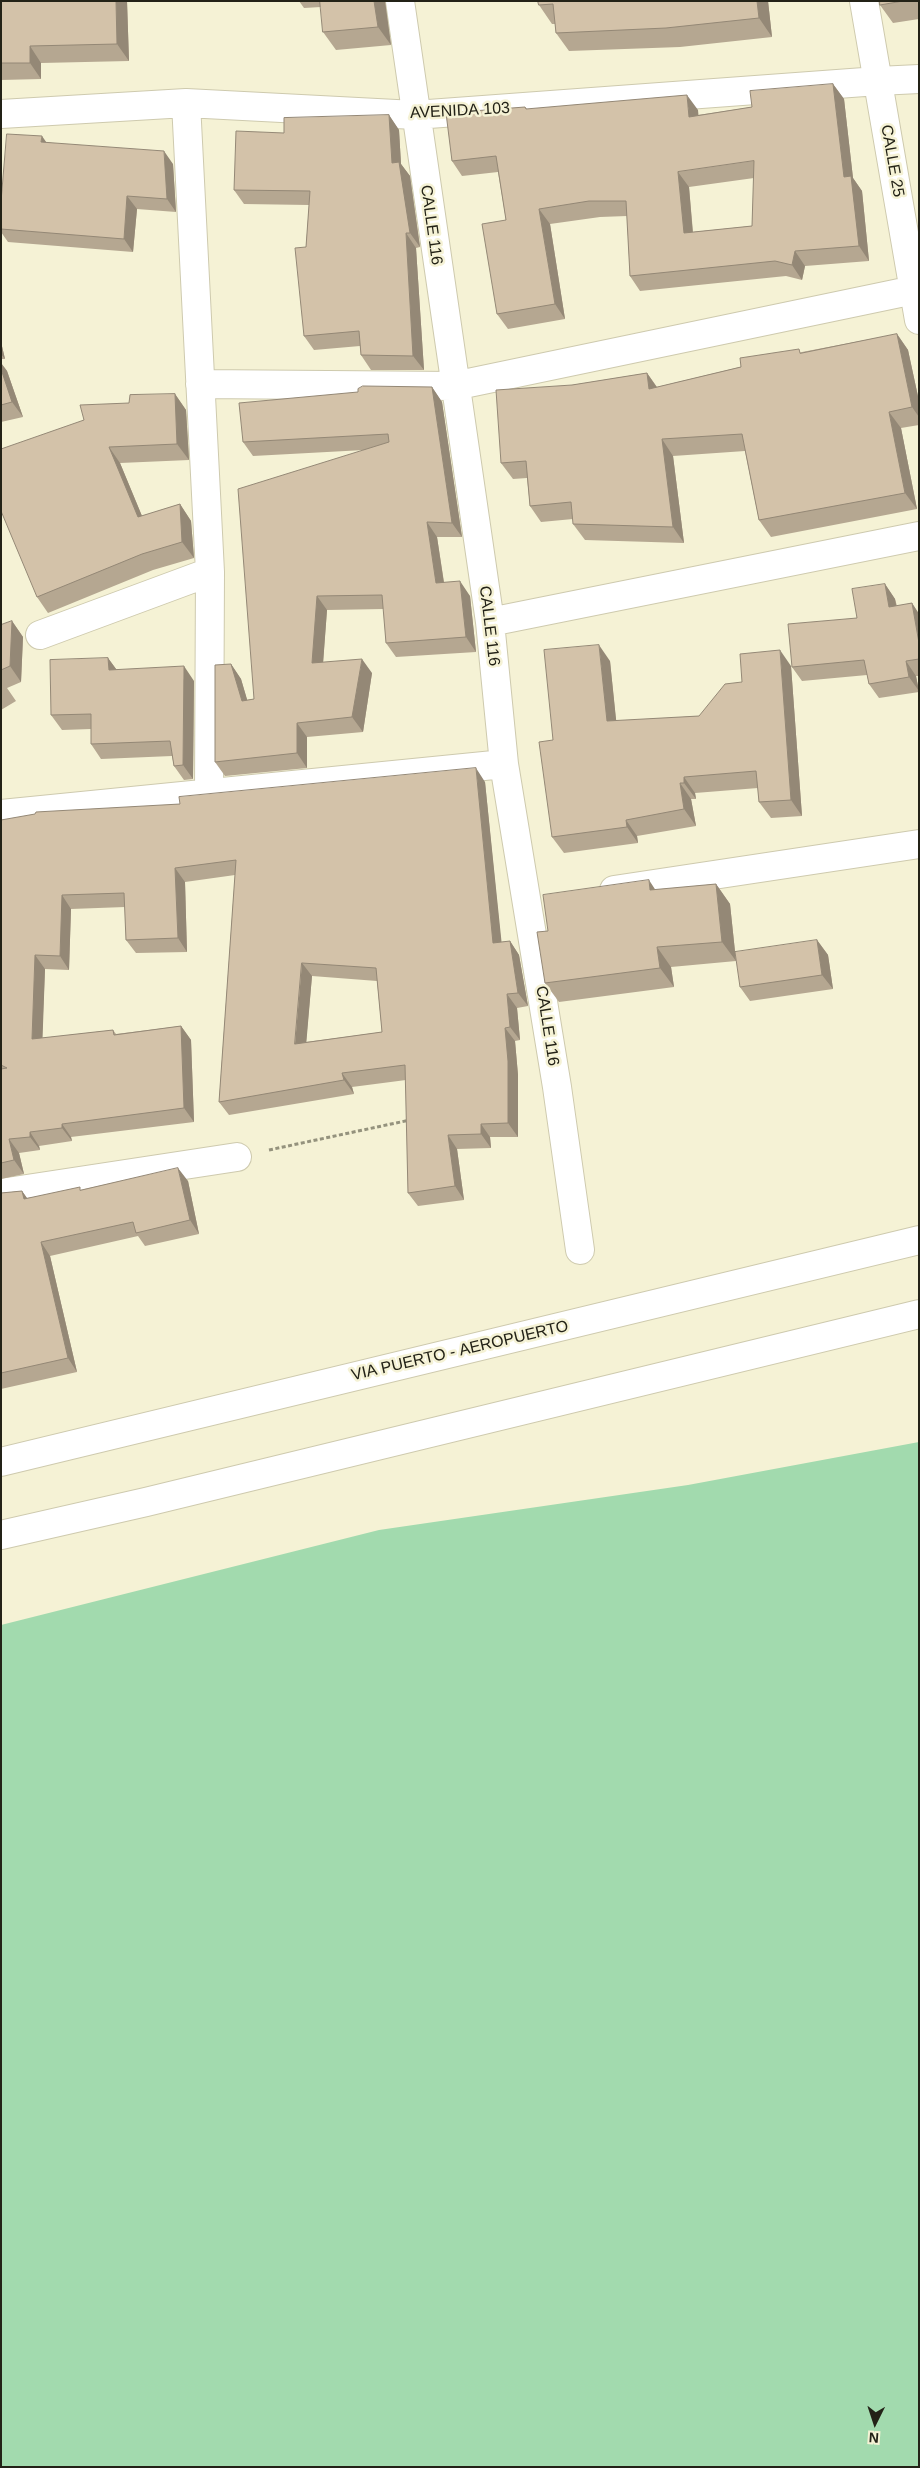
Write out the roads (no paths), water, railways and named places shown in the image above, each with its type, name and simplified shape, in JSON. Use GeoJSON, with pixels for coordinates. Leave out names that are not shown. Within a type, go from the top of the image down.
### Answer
{"type":"FeatureCollection","features":[{"type":"Feature","properties":{"kind":"street","name":"CALLE 116"},"geometry":{"type":"LineString","coordinates":[[400,1],[454,386],[490,622],[504,764],[538,901],[580,1250]]}},
{"type":"Feature","properties":{"kind":"street","name":"CALLE 25"},"geometry":{"type":"LineString","coordinates":[[864,1],[919,320]]}},
{"type":"Feature","properties":{"kind":"street","name":"AVENIDA 103"},"geometry":{"type":"LineString","coordinates":[[1,114],[186,103],[415,115],[878,80],[919,80]]}},
{"type":"Feature","properties":{"kind":"street"},"geometry":{"type":"LineString","coordinates":[[186,103],[210,572],[209,793]]}},
{"type":"Feature","properties":{"kind":"street"},"geometry":{"type":"LineString","coordinates":[[200,384],[454,386],[914,290]]}},
{"type":"Feature","properties":{"kind":"street"},"geometry":{"type":"LineString","coordinates":[[490,622],[919,536]]}},
{"type":"Feature","properties":{"kind":"street"},"geometry":{"type":"LineString","coordinates":[[40,635],[210,572]]}},
{"type":"Feature","properties":{"kind":"street"},"geometry":{"type":"LineString","coordinates":[[1,814],[504,764]]}},
{"type":"Feature","properties":{"kind":"street"},"geometry":{"type":"LineString","coordinates":[[587,894],[919,844]]}},
{"type":"Feature","properties":{"kind":"street"},"geometry":{"type":"LineString","coordinates":[[1,1193],[237,1157]]}},
{"type":"Feature","properties":{"kind":"street","name":"VIA PUERTO - AEROPUERTO"},"geometry":{"type":"LineString","coordinates":[[1,1462],[919,1240]]}},
{"type":"Feature","properties":{"kind":"street"},"geometry":{"type":"LineString","coordinates":[[1,1535],[156,1500],[919,1314]]}}]}
